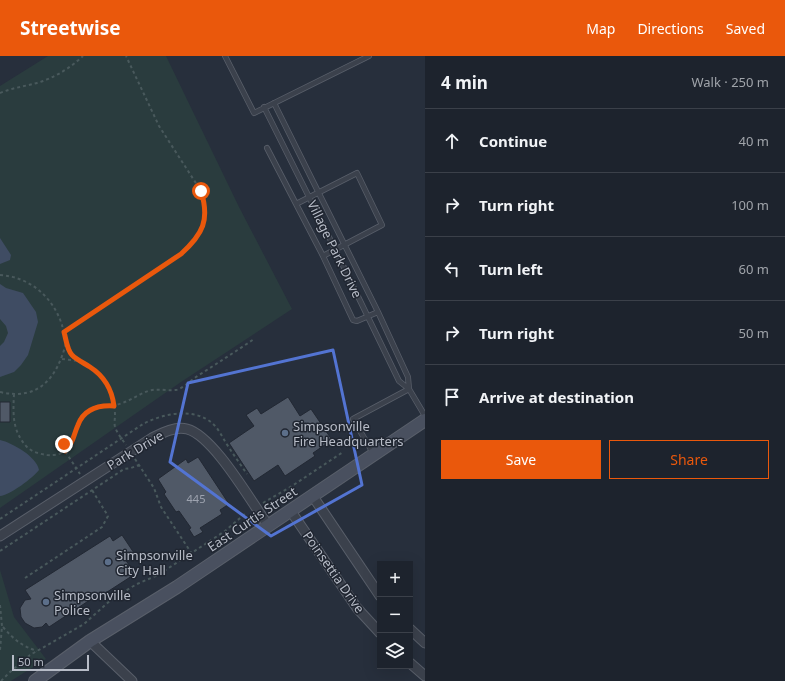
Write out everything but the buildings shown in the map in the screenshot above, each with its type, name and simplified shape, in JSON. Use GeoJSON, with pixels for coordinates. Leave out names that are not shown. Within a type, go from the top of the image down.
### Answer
{"type":"FeatureCollection","features":[{"type":"Feature","properties":{"kind":"main road","name":"East Curtis Street"},"geometry":{"type":"LineString","coordinates":[[35,681],[90,641],[177,587],[425,420]]}},
{"type":"Feature","properties":{"kind":"street","name":"Park Drive"},"geometry":{"type":"LineString","coordinates":[[0,536],[152,438],[168,430],[187,429],[202,437],[225,462],[268,525]]}},
{"type":"Feature","properties":{"kind":"street","name":"Poinsettia Drive"},"geometry":{"type":"LineString","coordinates":[[312,495],[377,592]]}},
{"type":"Feature","properties":{"kind":"street","name":"Poinsettia Drive"},"geometry":{"type":"LineString","coordinates":[[290,510],[357,608],[377,630]]}},
{"type":"Feature","properties":{"kind":"street"},"geometry":{"type":"LineString","coordinates":[[413,632],[425,643]]}},
{"type":"Feature","properties":{"kind":"street"},"geometry":{"type":"LineString","coordinates":[[90,641],[132,681]]}},
{"type":"Feature","properties":{"kind":"street"},"geometry":{"type":"LineString","coordinates":[[413,666],[425,676]]}},
{"type":"Feature","properties":{"kind":"lane"},"geometry":{"type":"LineString","coordinates":[[224,56],[254,112],[369,56]]}},
{"type":"Feature","properties":{"kind":"lane","name":"Village Park Drive"},"geometry":{"type":"LineString","coordinates":[[274,103],[378,312],[408,377],[409,389]]}},
{"type":"Feature","properties":{"kind":"lane","name":"Village Park Drive"},"geometry":{"type":"LineString","coordinates":[[264,107],[336,249],[399,381],[409,389],[425,416]]}},
{"type":"Feature","properties":{"kind":"lane"},"geometry":{"type":"LineString","coordinates":[[267,148],[323,256],[353,320],[357,321],[378,312]]}},
{"type":"Feature","properties":{"kind":"lane"},"geometry":{"type":"LineString","coordinates":[[296,204],[309,196],[357,173],[382,225],[323,256]]}},
{"type":"Feature","properties":{"kind":"lane"},"geometry":{"type":"LineString","coordinates":[[374,454],[353,420],[409,389]]}},
{"type":"Feature","properties":{"kind":"path"},"geometry":{"type":"LineString","coordinates":[[0,93],[11,88],[42,81],[57,75],[68,69],[83,56]]}},
{"type":"Feature","properties":{"kind":"path"},"geometry":{"type":"LineString","coordinates":[[64,332],[181,254],[193,243],[202,230],[205,219],[205,205],[201,191],[159,126],[126,56]]}},
{"type":"Feature","properties":{"kind":"path"},"geometry":{"type":"LineString","coordinates":[[0,275],[27,281],[50,301],[58,314],[71,354],[96,372],[107,384],[113,397],[115,415],[114,425],[127,446]]}},
{"type":"Feature","properties":{"kind":"path"},"geometry":{"type":"LineString","coordinates":[[14,394],[14,424],[22,441],[29,449],[41,454],[58,455],[71,445],[78,425],[87,412],[102,405],[114,406],[153,390],[176,390],[254,339]]}},
{"type":"Feature","properties":{"kind":"path"},"geometry":{"type":"LineString","coordinates":[[0,392],[24,394],[41,387],[58,368],[66,342]]}},
{"type":"Feature","properties":{"kind":"path"},"geometry":{"type":"LineString","coordinates":[[62,359],[80,361]]}},
{"type":"Feature","properties":{"kind":"path"},"geometry":{"type":"LineString","coordinates":[[63,440],[65,451],[82,476]]}},
{"type":"Feature","properties":{"kind":"path"},"geometry":{"type":"LineString","coordinates":[[1,681],[30,655],[84,624],[113,598],[137,584],[158,575],[192,554],[225,531],[247,512],[292,486],[343,452]]}},
{"type":"Feature","properties":{"kind":"path"},"geometry":{"type":"LineString","coordinates":[[134,457],[154,488],[161,507],[192,554]]}},
{"type":"Feature","properties":{"kind":"path"},"geometry":{"type":"LineString","coordinates":[[0,551],[124,469],[139,465]]}},
{"type":"Feature","properties":{"kind":"path"},"geometry":{"type":"LineString","coordinates":[[25,578],[102,527],[108,516],[89,486]]}},
{"type":"Feature","properties":{"kind":"path"},"geometry":{"type":"LineString","coordinates":[[0,605],[2,626],[0,650]]}},
{"type":"Feature","properties":{"kind":"path"},"geometry":{"type":"LineString","coordinates":[[2,626],[26,648],[37,651]]}},
{"type":"Feature","properties":{"kind":"highlighted area"},"geometry":{"type":"Polygon","coordinates":[[[333,350],[362,485],[271,536],[170,462],[188,383],[333,350]]]}},
{"type":"Feature","properties":{"kind":"shaded area"},"geometry":{"type":"Polygon","coordinates":[[[48,56],[166,56],[239,207],[292,309],[181,382],[0,508],[0,86],[48,56]]]}},
{"type":"Feature","properties":{"kind":"shaded area"},"geometry":{"type":"Polygon","coordinates":[[[0,570],[14,617],[46,659],[11,681],[0,681],[0,570]]]}},
{"type":"Feature","properties":{"kind":"water"},"geometry":{"type":"Polygon","coordinates":[[[0,238],[11,255],[10,260],[0,264],[0,238]]]}},
{"type":"Feature","properties":{"kind":"water"},"geometry":{"type":"Polygon","coordinates":[[[0,284],[6,288],[23,293],[36,312],[38,322],[28,355],[14,372],[0,377],[0,346],[4,342],[8,333],[6,326],[0,319],[0,284]]]}},
{"type":"Feature","properties":{"kind":"water"},"geometry":{"type":"Polygon","coordinates":[[[0,440],[24,451],[34,460],[39,470],[21,486],[0,496],[0,440]]]}},
{"type":"Feature","properties":{"kind":"place","name":"Simpsonville Fire Headquarters"},"geometry":{"type":"Point","coordinates":[285,433]}},
{"type":"Feature","properties":{"kind":"place","name":"Simpsonville City Hall"},"geometry":{"type":"Point","coordinates":[108,562]}},
{"type":"Feature","properties":{"kind":"place","name":"Simpsonville Police"},"geometry":{"type":"Point","coordinates":[46,602]}},
{"type":"Feature","properties":{"kind":"route"},"geometry":{"type":"LineString","coordinates":[[64,444],[65,451],[71,445],[78,425],[87,412],[102,405],[114,406],[113,397],[107,384],[91,368],[71,354],[67,347],[64,332],[181,254],[193,243],[202,230],[205,219],[205,205],[201,191]]}}]}
